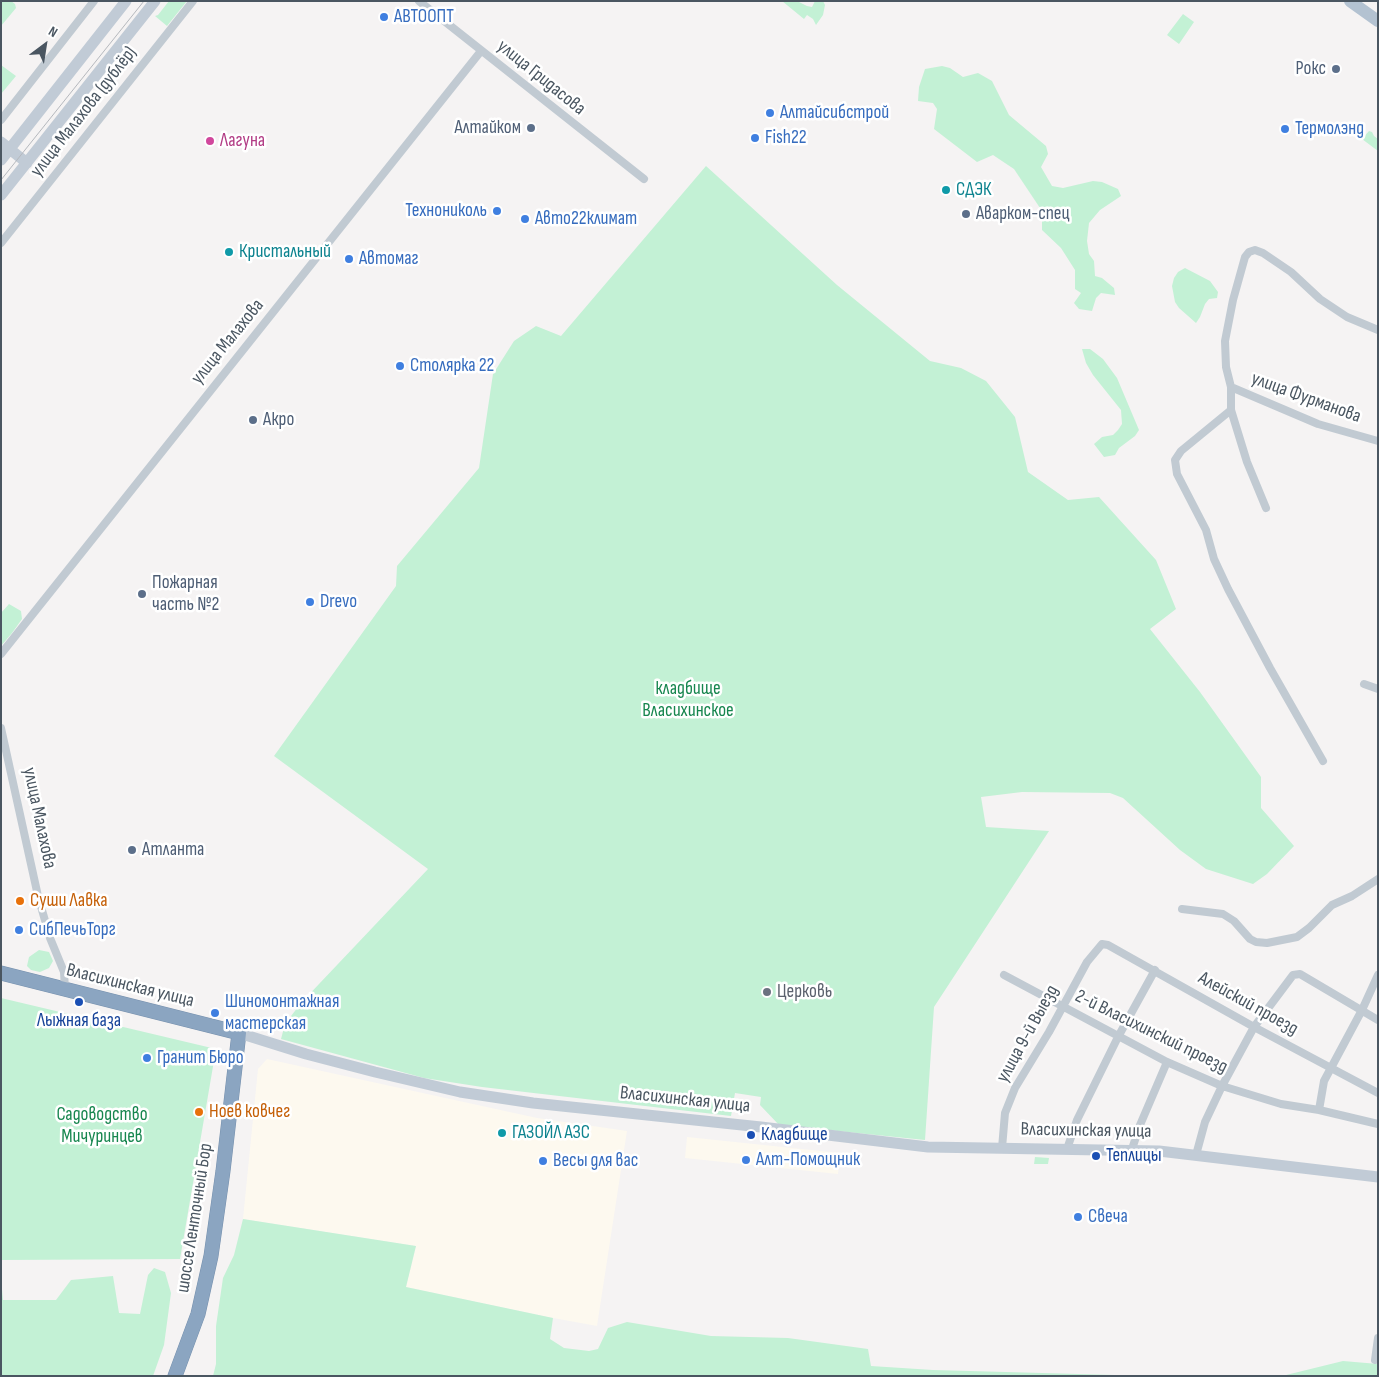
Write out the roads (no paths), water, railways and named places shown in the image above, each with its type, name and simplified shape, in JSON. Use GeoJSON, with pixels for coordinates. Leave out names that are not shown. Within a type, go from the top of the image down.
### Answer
{"type":"FeatureCollection","features":[{"type":"Feature","properties":{"kind":"highway","name":"Власихинская улица"},"geometry":{"type":"LineString","coordinates":[[1,973],[239,1033]]}},
{"type":"Feature","properties":{"kind":"highway","name":"шоссе Ленточный Бор"},"geometry":{"type":"LineString","coordinates":[[175,1376],[198,1314],[211,1256],[239,1033]]}},
{"type":"Feature","properties":{"kind":"main road"},"geometry":{"type":"LineString","coordinates":[[1350,1],[1378,21]]}},
{"type":"Feature","properties":{"kind":"street"},"geometry":{"type":"LineString","coordinates":[[1,120],[94,1]]}},
{"type":"Feature","properties":{"kind":"street"},"geometry":{"type":"LineString","coordinates":[[1,160],[5,146],[126,1]]}},
{"type":"Feature","properties":{"kind":"street"},"geometry":{"type":"LineString","coordinates":[[1,195],[155,1]]}},
{"type":"Feature","properties":{"kind":"street","name":"улица Малахова (дублёр)"},"geometry":{"type":"LineString","coordinates":[[1,243],[193,1]]}},
{"type":"Feature","properties":{"kind":"street","name":"улица Гридасова"},"geometry":{"type":"LineString","coordinates":[[419,1],[644,179]]}},
{"type":"Feature","properties":{"kind":"street","name":"улица Малахова"},"geometry":{"type":"LineString","coordinates":[[1,654],[481,51]]}},
{"type":"Feature","properties":{"kind":"street"},"geometry":{"type":"LineString","coordinates":[[5,146],[27,163]]}},
{"type":"Feature","properties":{"kind":"street"},"geometry":{"type":"LineString","coordinates":[[1230,387],[1226,367],[1226,331],[1245,257],[1248,252],[1254,250],[1263,253],[1291,272],[1320,299],[1347,317],[1378,330]]}},
{"type":"Feature","properties":{"kind":"street","name":"улица Фурманова"},"geometry":{"type":"LineString","coordinates":[[1266,508],[1247,462],[1231,410],[1230,387],[1318,424],[1378,441]]}},
{"type":"Feature","properties":{"kind":"street"},"geometry":{"type":"LineString","coordinates":[[1231,410],[1181,451],[1175,460],[1176,474],[1206,530],[1214,559],[1228,589],[1323,761]]}},
{"type":"Feature","properties":{"kind":"street"},"geometry":{"type":"LineString","coordinates":[[1364,684],[1378,690]]}},
{"type":"Feature","properties":{"kind":"street","name":"улица Малахова"},"geometry":{"type":"LineString","coordinates":[[1,728],[38,896],[50,938],[64,972],[65,989]]}},
{"type":"Feature","properties":{"kind":"street"},"geometry":{"type":"LineString","coordinates":[[1182,908],[1223,914],[1234,921],[1250,939],[1256,942],[1267,943],[1297,937],[1332,905],[1352,896],[1378,879]]}},
{"type":"Feature","properties":{"kind":"street","name":"Алейский проезд"},"geometry":{"type":"LineString","coordinates":[[1102,944],[1108,945],[1254,1027],[1378,1093]]}},
{"type":"Feature","properties":{"kind":"street","name":"улица 9-й Выезд"},"geometry":{"type":"LineString","coordinates":[[1002,1148],[1005,1113],[1015,1088],[1087,962],[1102,944]]}},
{"type":"Feature","properties":{"kind":"street"},"geometry":{"type":"LineString","coordinates":[[1067,1149],[1077,1120],[1154,970]]}},
{"type":"Feature","properties":{"kind":"street"},"geometry":{"type":"LineString","coordinates":[[1196,1155],[1205,1122],[1222,1086],[1254,1027],[1293,975],[1300,974],[1378,1020]]}},
{"type":"Feature","properties":{"kind":"street","name":"2-й Власихинский проезд"},"geometry":{"type":"LineString","coordinates":[[1004,975],[1167,1062],[1222,1086],[1281,1104],[1319,1110],[1378,1124]]}},
{"type":"Feature","properties":{"kind":"street"},"geometry":{"type":"LineString","coordinates":[[1319,1110],[1324,1081],[1362,1010],[1378,975]]}},
{"type":"Feature","properties":{"kind":"street","name":"Власихинская улица"},"geometry":{"type":"LineString","coordinates":[[239,1033],[306,1054],[375,1072],[460,1092],[518,1101],[761,1126],[895,1144],[964,1148],[1132,1149],[1378,1177]]}},
{"type":"Feature","properties":{"kind":"street"},"geometry":{"type":"LineString","coordinates":[[1132,1149],[1140,1125],[1167,1062]]}},
{"type":"Feature","properties":{"kind":"street"},"geometry":{"type":"LineString","coordinates":[[1375,1360],[1378,1338]]}},
{"type":"Feature","properties":{"kind":"tram line"},"geometry":{"type":"LineString","coordinates":[[1,180],[144,1]]}},
{"type":"Feature","properties":{"kind":"place","name":"АВТООПТ"},"geometry":{"type":"Point","coordinates":[384,17]}},
{"type":"Feature","properties":{"kind":"place","name":"Рокс"},"geometry":{"type":"Point","coordinates":[1336,69]}},
{"type":"Feature","properties":{"kind":"place","name":"Алтайсибстрой"},"geometry":{"type":"Point","coordinates":[770,113]}},
{"type":"Feature","properties":{"kind":"place","name":"Алтайком"},"geometry":{"type":"Point","coordinates":[531,128]}},
{"type":"Feature","properties":{"kind":"place","name":"Термолэнд"},"geometry":{"type":"Point","coordinates":[1285,129]}},
{"type":"Feature","properties":{"kind":"place","name":"Fish22"},"geometry":{"type":"Point","coordinates":[755,138]}},
{"type":"Feature","properties":{"kind":"place","name":"Лагуна"},"geometry":{"type":"Point","coordinates":[210,141]}},
{"type":"Feature","properties":{"kind":"place","name":"СДЭК"},"geometry":{"type":"Point","coordinates":[946,190]}},
{"type":"Feature","properties":{"kind":"place","name":"Технониколь"},"geometry":{"type":"Point","coordinates":[497,211]}},
{"type":"Feature","properties":{"kind":"place","name":"Аварком-спец"},"geometry":{"type":"Point","coordinates":[966,214]}},
{"type":"Feature","properties":{"kind":"place","name":"Авто22климат"},"geometry":{"type":"Point","coordinates":[525,219]}},
{"type":"Feature","properties":{"kind":"place","name":"Кристальный"},"geometry":{"type":"Point","coordinates":[229,252]}},
{"type":"Feature","properties":{"kind":"place","name":"Автомаг"},"geometry":{"type":"Point","coordinates":[349,259]}},
{"type":"Feature","properties":{"kind":"place","name":"Столярка 22"},"geometry":{"type":"Point","coordinates":[400,366]}},
{"type":"Feature","properties":{"kind":"place","name":"Акро"},"geometry":{"type":"Point","coordinates":[253,420]}},
{"type":"Feature","properties":{"kind":"place","name":"Пожарная часть №2"},"geometry":{"type":"Point","coordinates":[142,594]}},
{"type":"Feature","properties":{"kind":"place","name":"Drevo"},"geometry":{"type":"Point","coordinates":[310,602]}},
{"type":"Feature","properties":{"kind":"place","name":"Атланта"},"geometry":{"type":"Point","coordinates":[132,850]}},
{"type":"Feature","properties":{"kind":"place","name":"Суши Лавка"},"geometry":{"type":"Point","coordinates":[20,901]}},
{"type":"Feature","properties":{"kind":"place","name":"СибПечьТорг"},"geometry":{"type":"Point","coordinates":[19,930]}},
{"type":"Feature","properties":{"kind":"place","name":"Церковь"},"geometry":{"type":"Point","coordinates":[767,992]}},
{"type":"Feature","properties":{"kind":"place","name":"Лыжная база"},"geometry":{"type":"Point","coordinates":[79,1002]}},
{"type":"Feature","properties":{"kind":"place","name":"Шиномонтажная мастерская"},"geometry":{"type":"Point","coordinates":[215,1013]}},
{"type":"Feature","properties":{"kind":"place","name":"Гранит Бюро"},"geometry":{"type":"Point","coordinates":[147,1058]}},
{"type":"Feature","properties":{"kind":"place","name":"Ноев ковчег"},"geometry":{"type":"Point","coordinates":[199,1112]}},
{"type":"Feature","properties":{"kind":"place","name":"ГАЗОЙЛ АЗС"},"geometry":{"type":"Point","coordinates":[502,1133]}},
{"type":"Feature","properties":{"kind":"place","name":"Кладбище"},"geometry":{"type":"Point","coordinates":[751,1135]}},
{"type":"Feature","properties":{"kind":"place","name":"Теплицы"},"geometry":{"type":"Point","coordinates":[1096,1156]}},
{"type":"Feature","properties":{"kind":"place","name":"Алт-Помощник"},"geometry":{"type":"Point","coordinates":[746,1160]}},
{"type":"Feature","properties":{"kind":"place","name":"Весы для вас"},"geometry":{"type":"Point","coordinates":[543,1161]}},
{"type":"Feature","properties":{"kind":"place","name":"Свеча"},"geometry":{"type":"Point","coordinates":[1078,1217]}},
{"type":"Feature","properties":{"kind":"park label","name":"кладбище Власихинское"},"geometry":{"type":"Point","coordinates":[688,700]}},
{"type":"Feature","properties":{"kind":"park label","name":"Садоводство Мичуринцев"},"geometry":{"type":"Point","coordinates":[102,1126]}}]}
